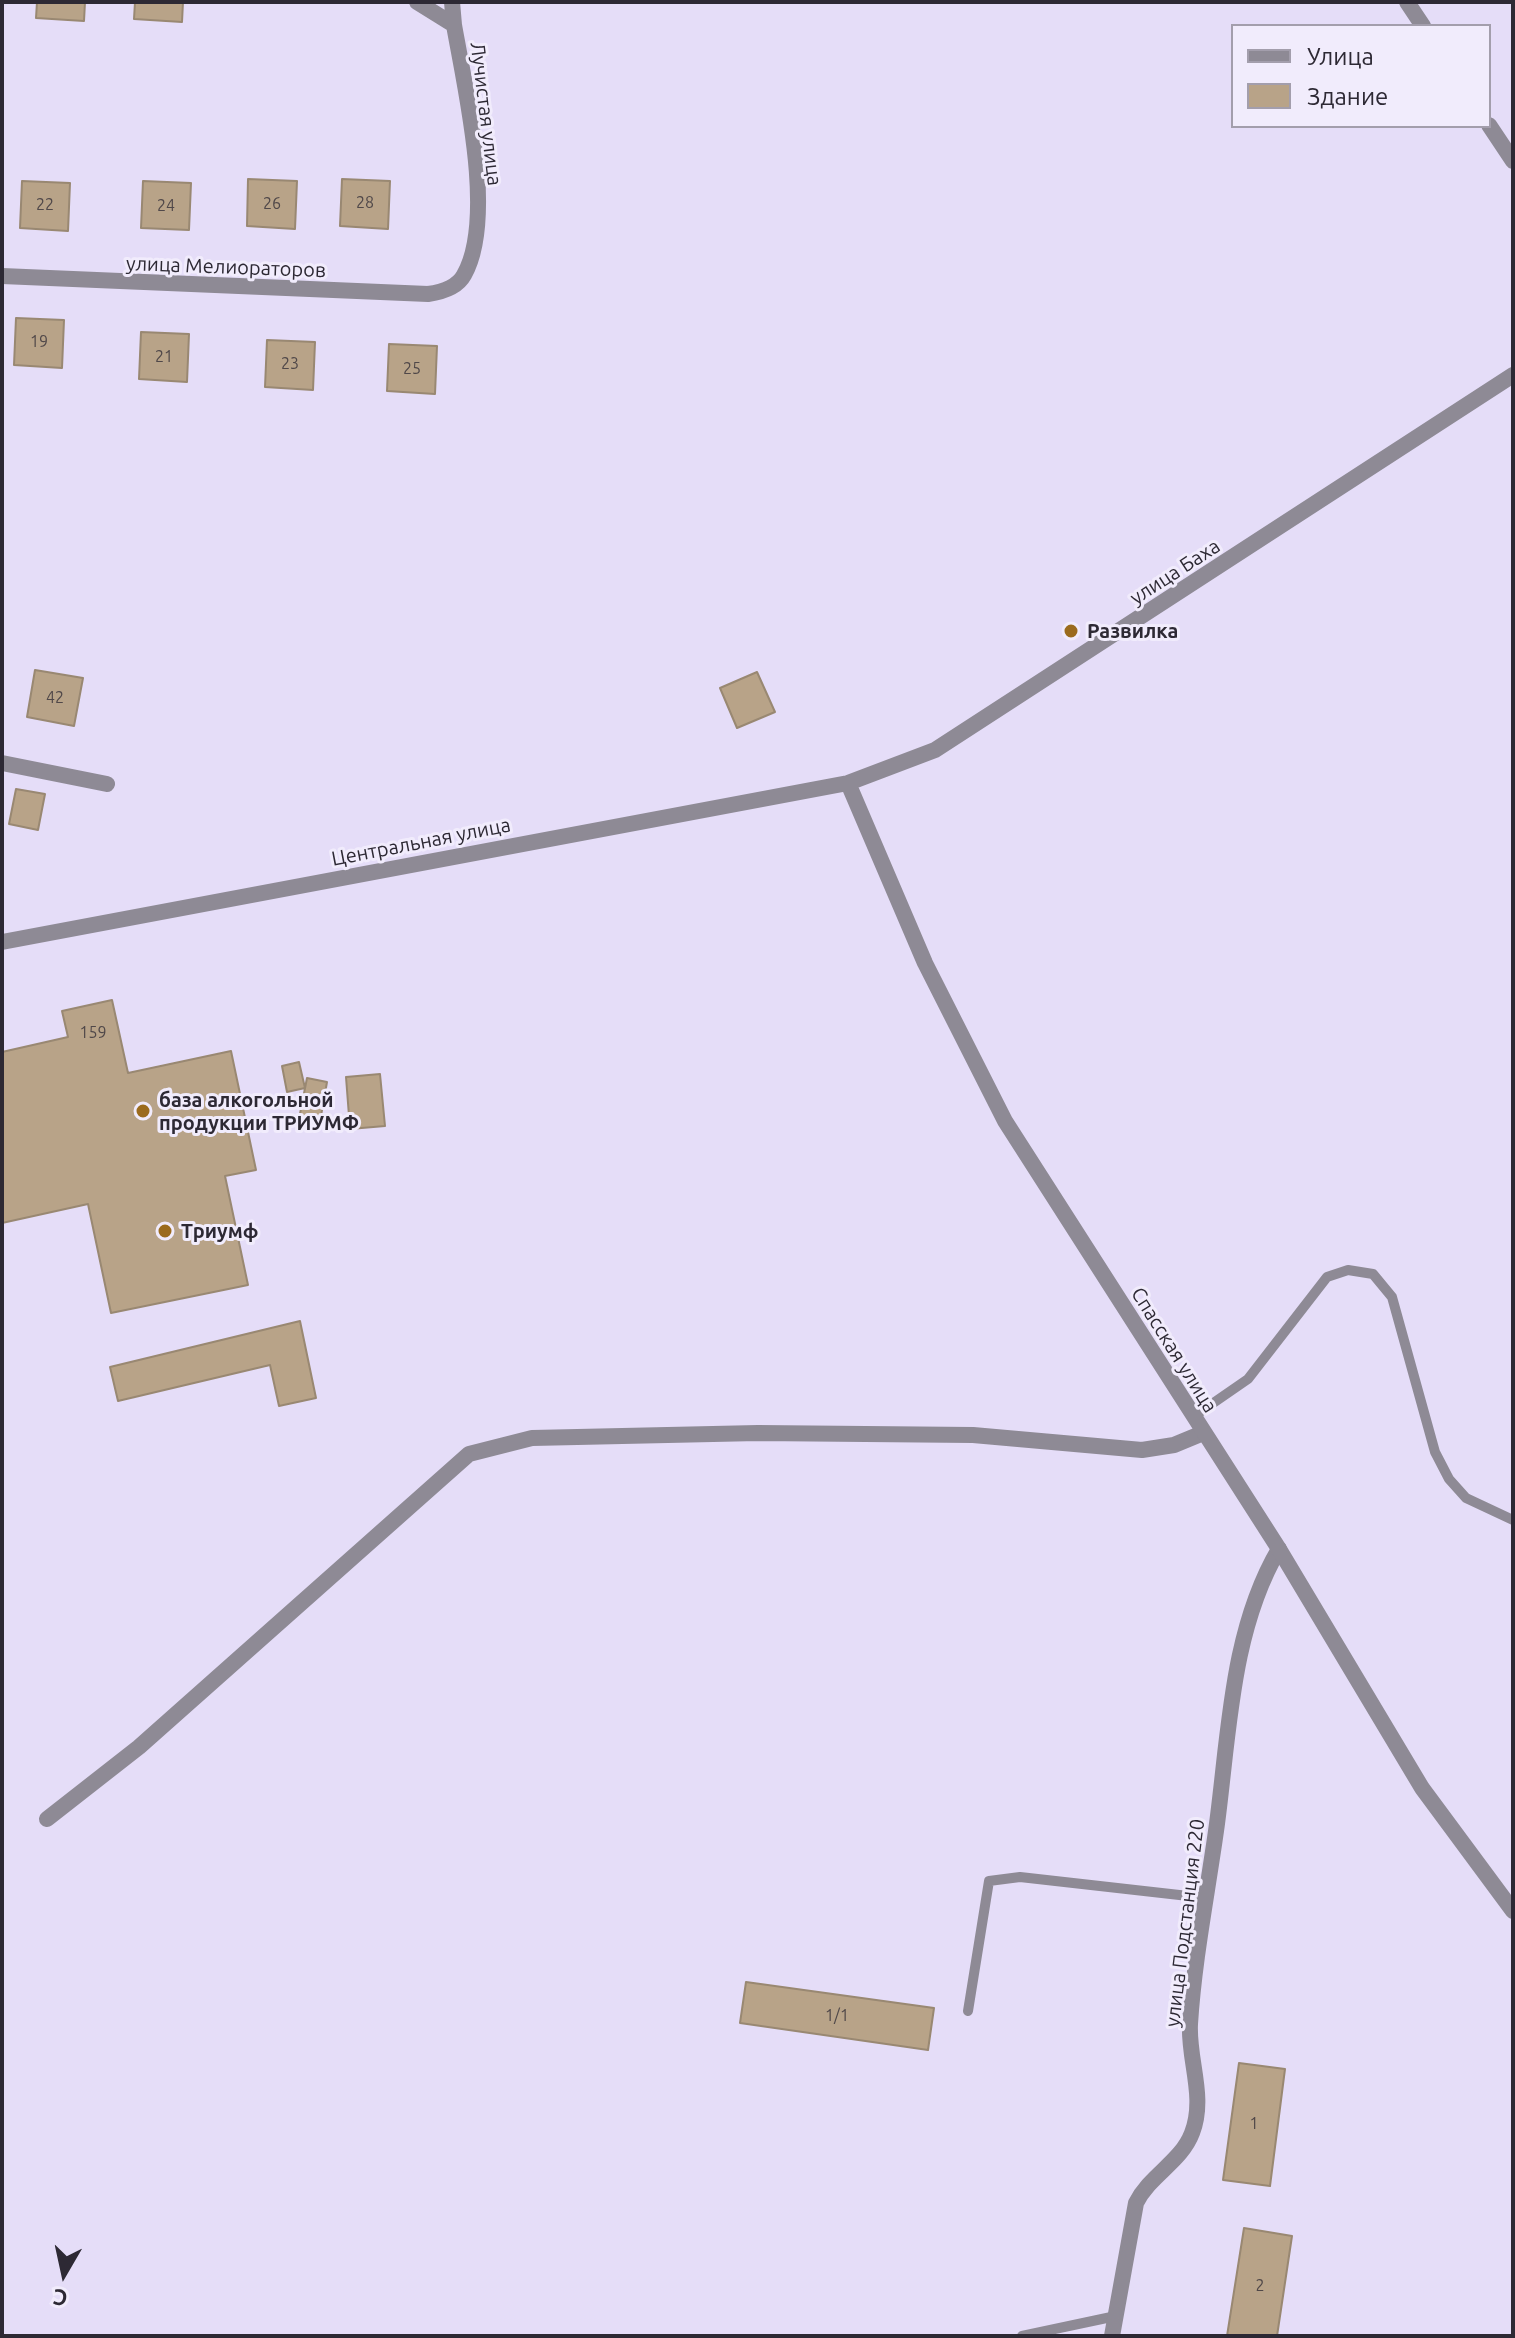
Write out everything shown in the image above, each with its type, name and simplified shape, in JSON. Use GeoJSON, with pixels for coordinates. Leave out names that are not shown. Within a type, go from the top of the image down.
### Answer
{"type":"FeatureCollection","features":[{"type":"Feature","properties":{"kind":"street","name":"Лучистая улица"},"geometry":{"type":"LineString","coordinates":[[417,2],[454,25],[476,166],[477,218],[472,255],[463,277],[448,290]]}},
{"type":"Feature","properties":{"kind":"street"},"geometry":{"type":"LineString","coordinates":[[452,2],[454,25]]}},
{"type":"Feature","properties":{"kind":"street"},"geometry":{"type":"LineString","coordinates":[[1407,2],[1422,24]]}},
{"type":"Feature","properties":{"kind":"street"},"geometry":{"type":"LineString","coordinates":[[1491,128],[1513,161]]}},
{"type":"Feature","properties":{"kind":"street","name":"улица Мелиораторов"},"geometry":{"type":"LineString","coordinates":[[2,276],[413,294],[448,290]]}},
{"type":"Feature","properties":{"kind":"street","name":"улица Баха"},"geometry":{"type":"LineString","coordinates":[[848,783],[935,750],[1513,375]]}},
{"type":"Feature","properties":{"kind":"street"},"geometry":{"type":"LineString","coordinates":[[2,763],[107,784]]}},
{"type":"Feature","properties":{"kind":"street","name":"Центральная улица"},"geometry":{"type":"LineString","coordinates":[[2,942],[848,783]]}},
{"type":"Feature","properties":{"kind":"street","name":"Спасская улица"},"geometry":{"type":"LineString","coordinates":[[848,783],[925,963],[1005,1121],[1279,1549],[1422,1788],[1513,1911]]}},
{"type":"Feature","properties":{"kind":"street"},"geometry":{"type":"LineString","coordinates":[[47,1819],[139,1747],[469,1454],[489,1447],[532,1438],[758,1433],[973,1435],[1142,1450],[1174,1445],[1203,1433]]}},
{"type":"Feature","properties":{"kind":"street","name":"улица Подстанция 220"},"geometry":{"type":"LineString","coordinates":[[1112,2336],[1136,2203],[1142,2190],[1184,2150],[1194,2130],[1197,2088],[1190,2027],[1206,1898],[1246,1627],[1257,1590],[1279,1549]]}},
{"type":"Feature","properties":{"kind":"lane"},"geometry":{"type":"LineString","coordinates":[[1193,1417],[1248,1379],[1327,1277],[1348,1270],[1373,1274],[1392,1297],[1427,1426],[1449,1479],[1466,1498],[1513,1520]]}},
{"type":"Feature","properties":{"kind":"lane"},"geometry":{"type":"LineString","coordinates":[[968,2011],[989,1881],[1020,1877],[1206,1898]]}},
{"type":"Feature","properties":{"kind":"lane"},"geometry":{"type":"LineString","coordinates":[[1022,2336],[1116,2316]]}},
{"type":"Feature","properties":{"kind":"building"},"geometry":{"type":"Polygon","coordinates":[[[37,2],[85,2],[84,21],[36,18],[37,2]]]}},
{"type":"Feature","properties":{"kind":"building"},"geometry":{"type":"Polygon","coordinates":[[[135,2],[183,2],[182,22],[134,19],[135,2]]]}},
{"type":"Feature","properties":{"kind":"building"},"geometry":{"type":"Polygon","coordinates":[[[248,179],[297,181],[295,229],[247,226],[248,179]]]}},
{"type":"Feature","properties":{"kind":"building"},"geometry":{"type":"Polygon","coordinates":[[[342,179],[390,181],[388,229],[340,226],[342,179]]]}},
{"type":"Feature","properties":{"kind":"building"},"geometry":{"type":"Polygon","coordinates":[[[22,181],[70,183],[68,231],[20,228],[22,181]]]}},
{"type":"Feature","properties":{"kind":"building"},"geometry":{"type":"Polygon","coordinates":[[[143,181],[191,183],[189,230],[141,228],[143,181]]]}},
{"type":"Feature","properties":{"kind":"building"},"geometry":{"type":"Polygon","coordinates":[[[16,318],[64,320],[62,368],[14,365],[16,318]]]}},
{"type":"Feature","properties":{"kind":"building"},"geometry":{"type":"Polygon","coordinates":[[[141,332],[189,334],[187,382],[139,379],[141,332]]]}},
{"type":"Feature","properties":{"kind":"building"},"geometry":{"type":"Polygon","coordinates":[[[267,340],[315,342],[313,390],[265,387],[267,340]]]}},
{"type":"Feature","properties":{"kind":"building"},"geometry":{"type":"Polygon","coordinates":[[[389,344],[437,346],[435,394],[387,391],[389,344]]]}},
{"type":"Feature","properties":{"kind":"building"},"geometry":{"type":"Polygon","coordinates":[[[35,670],[83,678],[74,726],[27,717],[35,670]]]}},
{"type":"Feature","properties":{"kind":"building"},"geometry":{"type":"Polygon","coordinates":[[[757,672],[775,712],[737,728],[720,688],[757,672]]]}},
{"type":"Feature","properties":{"kind":"building"},"geometry":{"type":"Polygon","coordinates":[[[16,789],[45,794],[38,830],[9,824],[16,789]]]}},
{"type":"Feature","properties":{"kind":"building","name":"Триумф"},"geometry":{"type":"Polygon","coordinates":[[[112,1000],[128,1073],[231,1051],[256,1170],[225,1176],[248,1285],[111,1313],[88,1204],[2,1223],[2,1052],[68,1037],[62,1011],[112,1000]]]}},
{"type":"Feature","properties":{"kind":"building"},"geometry":{"type":"Polygon","coordinates":[[[299,1062],[305,1088],[287,1092],[282,1066],[299,1062]]]}},
{"type":"Feature","properties":{"kind":"building"},"geometry":{"type":"Polygon","coordinates":[[[380,1074],[385,1126],[350,1129],[346,1077],[380,1074]]]}},
{"type":"Feature","properties":{"kind":"building"},"geometry":{"type":"Polygon","coordinates":[[[307,1078],[327,1082],[319,1127],[298,1124],[307,1078]]]}},
{"type":"Feature","properties":{"kind":"building"},"geometry":{"type":"Polygon","coordinates":[[[300,1321],[316,1398],[279,1406],[270,1365],[118,1401],[110,1367],[300,1321]]]}},
{"type":"Feature","properties":{"kind":"building"},"geometry":{"type":"Polygon","coordinates":[[[746,1982],[934,2008],[928,2050],[740,2023],[746,1982]]]}},
{"type":"Feature","properties":{"kind":"building"},"geometry":{"type":"Polygon","coordinates":[[[1239,2063],[1285,2069],[1270,2186],[1223,2180],[1239,2063]]]}},
{"type":"Feature","properties":{"kind":"building"},"geometry":{"type":"Polygon","coordinates":[[[1244,2228],[1292,2236],[1277,2336],[1227,2336],[1244,2228]]]}},
{"type":"Feature","properties":{"kind":"place","name":"Развилка"},"geometry":{"type":"Point","coordinates":[1071,631]}},
{"type":"Feature","properties":{"kind":"place","name":"база алкогольной продукции ТРИУМФ"},"geometry":{"type":"Point","coordinates":[143,1111]}},
{"type":"Feature","properties":{"kind":"place","name":"Триумф"},"geometry":{"type":"Point","coordinates":[165,1231]}}]}
